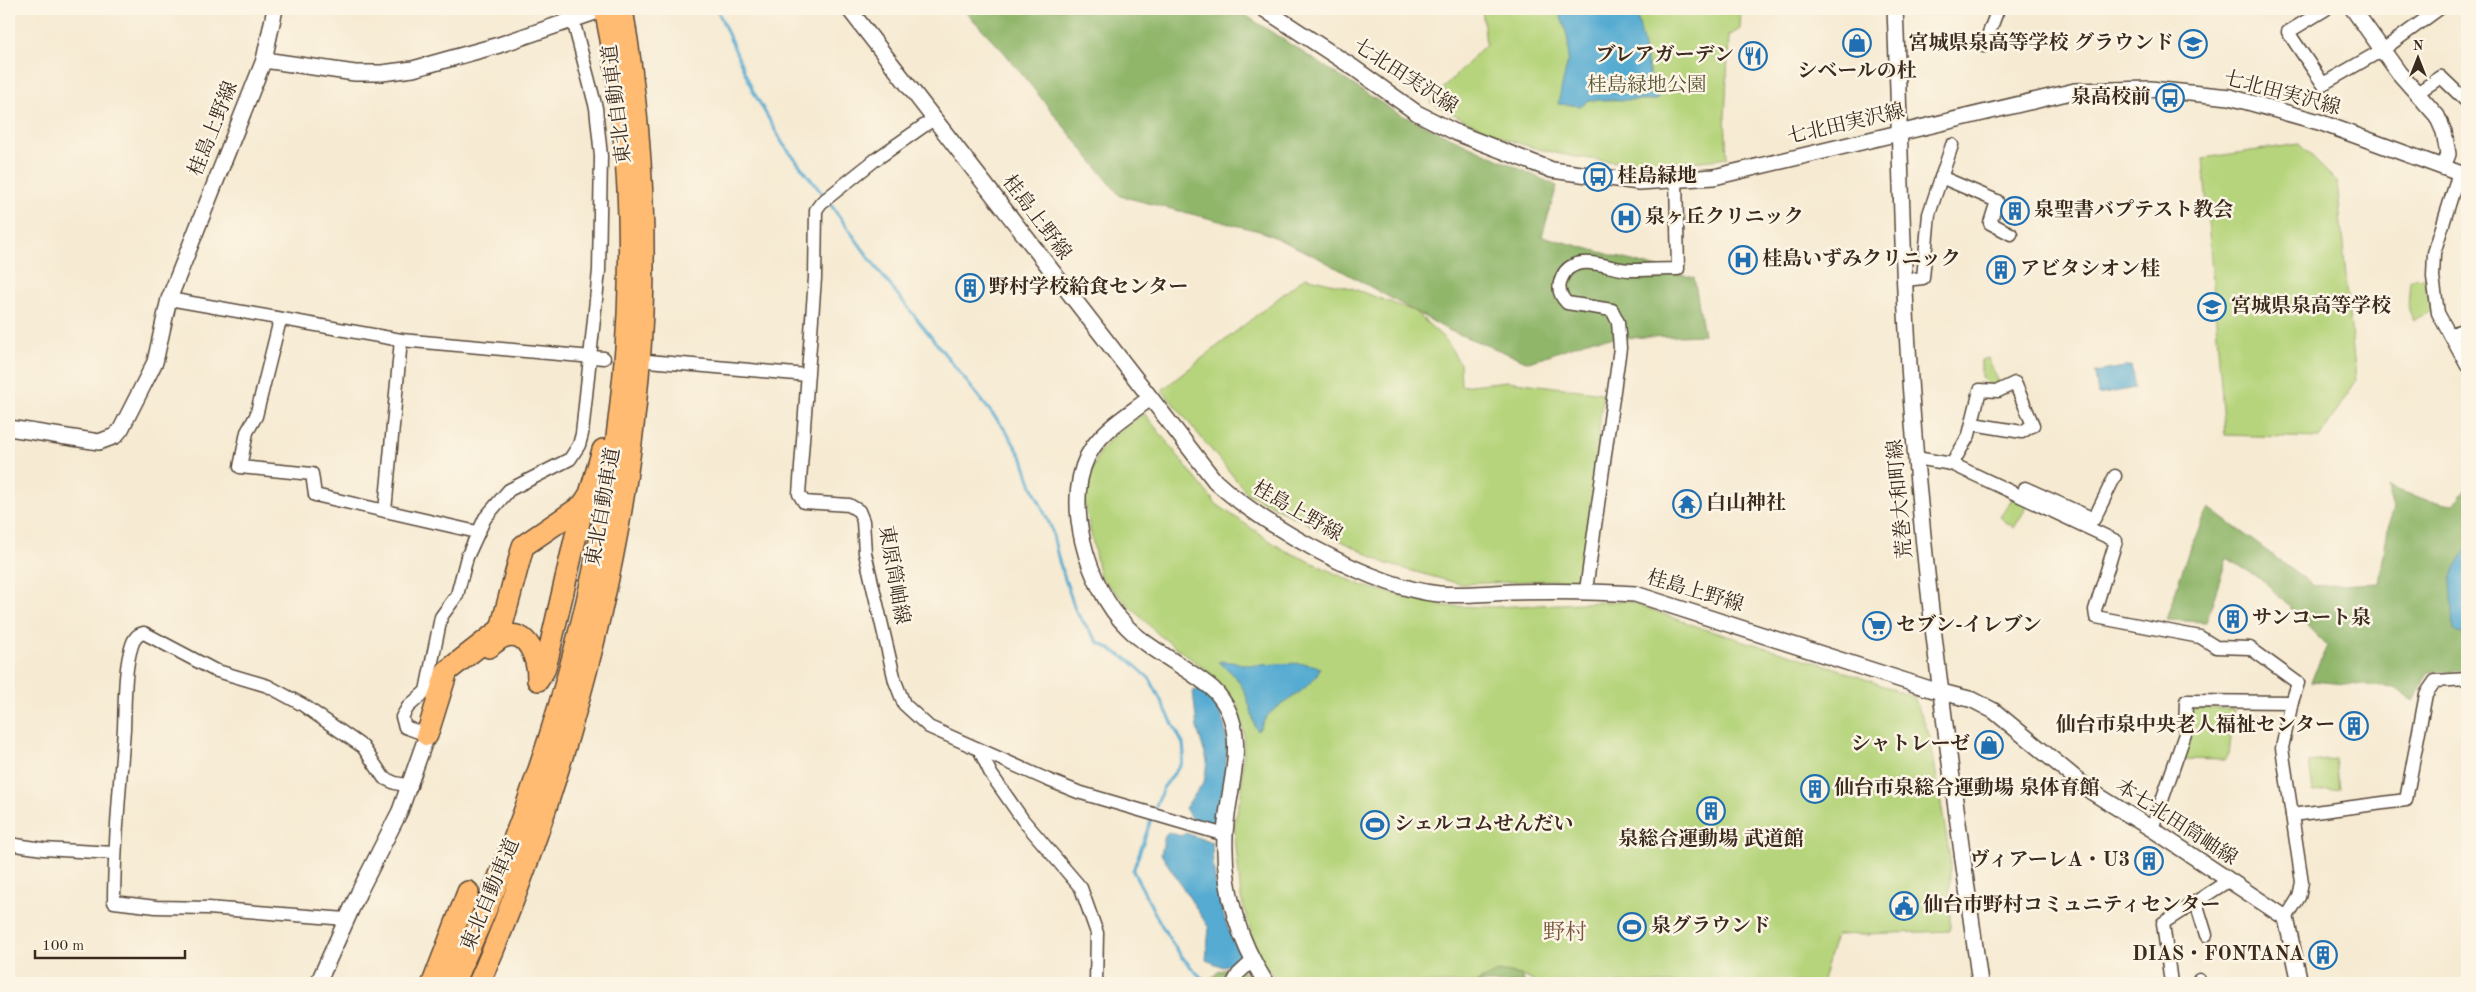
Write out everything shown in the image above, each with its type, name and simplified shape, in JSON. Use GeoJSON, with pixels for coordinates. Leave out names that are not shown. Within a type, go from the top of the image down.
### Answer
{"type":"FeatureCollection","features":[{"type":"Feature","properties":{"kind":"highway","name":"東北自動車道"},"geometry":{"type":"LineString","coordinates":[[453,983],[512,845],[565,688],[584,615],[607,498],[623,372],[628,254],[625,160],[612,11]]}},
{"type":"Feature","properties":{"kind":"highway","name":"東北自動車道"},"geometry":{"type":"LineString","coordinates":[[479,983],[531,854],[561,761],[598,622],[625,494],[639,374],[645,256],[641,151],[612,11]]}},
{"type":"Feature","properties":{"kind":"highway"},"geometry":{"type":"LineString","coordinates":[[442,691],[455,674],[482,652],[506,637],[518,637],[529,644],[536,661],[538,680],[544,670],[583,505],[590,494],[601,458],[608,425],[616,347],[626,315]]}},
{"type":"Feature","properties":{"kind":"highway"},"geometry":{"type":"LineString","coordinates":[[427,735],[447,671],[501,629],[523,546],[583,505]]}},
{"type":"Feature","properties":{"kind":"highway"},"geometry":{"type":"LineString","coordinates":[[433,983],[468,892]]}},
{"type":"Feature","properties":{"kind":"street","name":"桂島上野線"},"geometry":{"type":"LineString","coordinates":[[9,428],[99,442],[116,436],[155,362],[169,299],[264,60],[275,9]]}},
{"type":"Feature","properties":{"kind":"street","name":"桂島上野線"},"geometry":{"type":"LineString","coordinates":[[849,9],[1215,481],[1235,500],[1266,521],[1372,575],[1397,585],[1439,594],[1586,590],[1635,594],[1942,692]]}},
{"type":"Feature","properties":{"kind":"street","name":"七北田実沢線"},"geometry":{"type":"LineString","coordinates":[[1264,9],[1417,112],[1457,133],[1552,170],[1639,182],[1714,177],[2075,91],[2150,89],[2230,97],[2319,122],[2463,174]]}},
{"type":"Feature","properties":{"kind":"street","name":"荒巻大和町線"},"geometry":{"type":"LineString","coordinates":[[1895,9],[1905,280],[1916,458],[1942,692],[1980,983]]}},
{"type":"Feature","properties":{"kind":"street"},"geometry":{"type":"LineString","coordinates":[[1984,46],[1998,9]]}},
{"type":"Feature","properties":{"kind":"street"},"geometry":{"type":"LineString","coordinates":[[2326,9],[2288,32],[2323,84],[2384,49],[2439,9]]}},
{"type":"Feature","properties":{"kind":"street"},"geometry":{"type":"LineString","coordinates":[[2353,9],[2384,49],[2399,73],[2437,116],[2444,132],[2448,154],[2443,167]]}},
{"type":"Feature","properties":{"kind":"street"},"geometry":{"type":"LineString","coordinates":[[264,60],[355,73],[382,73],[412,69],[499,45],[573,20],[612,11]]}},
{"type":"Feature","properties":{"kind":"street"},"geometry":{"type":"LineString","coordinates":[[318,983],[346,919],[411,786],[427,735],[405,727],[402,717],[408,707],[426,691],[441,617],[458,596],[467,557],[477,532],[492,508],[509,490],[562,464],[575,452],[582,434],[599,271],[600,156],[596,108],[573,20]]}},
{"type":"Feature","properties":{"kind":"street"},"geometry":{"type":"LineString","coordinates":[[2417,93],[2441,77],[2467,102]]}},
{"type":"Feature","properties":{"kind":"street","name":"東原筒岫線"},"geometry":{"type":"LineString","coordinates":[[935,118],[875,160],[820,203],[816,210],[815,278],[806,375],[799,494],[804,502],[849,505],[859,512],[863,521],[865,553],[871,581],[899,694],[912,713],[929,727],[980,751],[1078,792],[1225,834]]}},
{"type":"Feature","properties":{"kind":"street"},"geometry":{"type":"LineString","coordinates":[[1905,280],[1924,278],[1929,214],[1952,145]]}},
{"type":"Feature","properties":{"kind":"street"},"geometry":{"type":"LineString","coordinates":[[2463,174],[2434,253],[2433,276],[2438,314],[2467,366]]}},
{"type":"Feature","properties":{"kind":"street"},"geometry":{"type":"LineString","coordinates":[[1942,177],[1997,201],[1990,224],[2011,234]]}},
{"type":"Feature","properties":{"kind":"street"},"geometry":{"type":"LineString","coordinates":[[1586,590],[1620,348],[1618,322],[1612,310],[1567,303],[1562,298],[1559,290],[1560,282],[1563,274],[1568,269],[1581,263],[1629,270],[1678,269],[1676,179]]}},
{"type":"Feature","properties":{"kind":"street"},"geometry":{"type":"LineString","coordinates":[[169,299],[401,340],[604,358]]}},
{"type":"Feature","properties":{"kind":"street"},"geometry":{"type":"LineString","coordinates":[[280,320],[256,416],[247,432],[240,467],[312,474],[315,495],[477,532]]}},
{"type":"Feature","properties":{"kind":"street"},"geometry":{"type":"LineString","coordinates":[[2450,335],[2467,328]]}},
{"type":"Feature","properties":{"kind":"street"},"geometry":{"type":"LineString","coordinates":[[385,511],[401,340]]}},
{"type":"Feature","properties":{"kind":"street"},"geometry":{"type":"LineString","coordinates":[[648,361],[806,375]]}},
{"type":"Feature","properties":{"kind":"street"},"geometry":{"type":"LineString","coordinates":[[1952,464],[1969,435],[1980,390],[1998,390],[2016,383],[2033,425],[2022,432],[1973,424]]}},
{"type":"Feature","properties":{"kind":"street"},"geometry":{"type":"LineString","coordinates":[[1150,398],[1110,430],[1093,447],[1083,467],[1079,481],[1077,495],[1078,513],[1094,578],[1114,612],[1128,628],[1148,644],[1213,689],[1228,708],[1236,731],[1237,746],[1225,834],[1230,896],[1240,932],[1252,961],[1266,983]]}},
{"type":"Feature","properties":{"kind":"street"},"geometry":{"type":"LineString","coordinates":[[1916,458],[1952,464],[2116,541],[2095,610],[2096,617],[2200,637],[2216,647],[2250,648],[2298,683],[2282,748],[2302,882],[2299,897],[2286,918],[2300,983]]}},
{"type":"Feature","properties":{"kind":"street"},"geometry":{"type":"LineString","coordinates":[[2015,493],[2019,486],[2094,519],[2115,476]]}},
{"type":"Feature","properties":{"kind":"street"},"geometry":{"type":"LineString","coordinates":[[346,919],[208,908],[156,907],[114,902],[114,853],[131,647],[139,634],[144,633],[157,638],[214,670],[268,686],[303,705],[363,746],[384,778],[395,783],[411,786]]}},
{"type":"Feature","properties":{"kind":"street"},"geometry":{"type":"LineString","coordinates":[[2292,815],[2406,800],[2426,694],[2435,681],[2467,679]]}},
{"type":"Feature","properties":{"kind":"street","name":"本七北田筒岫線"},"geometry":{"type":"LineString","coordinates":[[1942,692],[1973,700],[1994,711],[2092,792],[2152,829],[2286,918]]}},
{"type":"Feature","properties":{"kind":"street"},"geometry":{"type":"LineString","coordinates":[[2152,829],[2186,734],[2186,701],[2292,702]]}},
{"type":"Feature","properties":{"kind":"street"},"geometry":{"type":"LineString","coordinates":[[980,751],[991,774],[1023,820],[1081,888],[1097,933],[1096,983]]}},
{"type":"Feature","properties":{"kind":"street"},"geometry":{"type":"LineString","coordinates":[[9,844],[43,849],[114,853]]}},
{"type":"Feature","properties":{"kind":"street"},"geometry":{"type":"LineString","coordinates":[[2171,983],[2163,923],[2228,881]]}},
{"type":"Feature","properties":{"kind":"street"},"geometry":{"type":"LineString","coordinates":[[2196,902],[2206,936]]}},
{"type":"Feature","properties":{"kind":"street"},"geometry":{"type":"LineString","coordinates":[[1233,983],[1238,974],[1252,961]]}},
{"type":"Feature","properties":{"kind":"green space"},"geometry":{"type":"Polygon","coordinates":[[[963,9],[1236,9],[1395,112],[1557,186],[1542,236],[1694,278],[1704,335],[1593,339],[1529,362],[1448,330],[1315,256],[1263,232],[1120,196],[1004,52],[963,9]]]}},
{"type":"Feature","properties":{"kind":"green space","name":"桂島緑地公園"},"geometry":{"type":"Polygon","coordinates":[[[1482,9],[1741,9],[1740,29],[1729,36],[1725,117],[1727,158],[1673,163],[1646,163],[1618,162],[1565,155],[1503,138],[1430,102],[1486,44],[1482,9]]]}},
{"type":"Feature","properties":{"kind":"green space"},"geometry":{"type":"Polygon","coordinates":[[[2299,144],[2337,182],[2356,381],[2319,438],[2225,435],[2203,158],[2299,144]]]}},
{"type":"Feature","properties":{"kind":"green space"},"geometry":{"type":"Polygon","coordinates":[[[1305,277],[1351,288],[1414,311],[1446,340],[1460,364],[1461,386],[1507,381],[1603,393],[1583,579],[1460,584],[1387,564],[1247,493],[1162,390],[1305,277]]]}},
{"type":"Feature","properties":{"kind":"green space"},"geometry":{"type":"Polygon","coordinates":[[[2426,278],[2426,290],[2433,311],[2413,320],[2408,307],[2410,279],[2426,278]]]}},
{"type":"Feature","properties":{"kind":"green space"},"geometry":{"type":"Polygon","coordinates":[[[1988,358],[2000,385],[1988,385],[1981,378],[1981,360],[1988,358]]]}},
{"type":"Feature","properties":{"kind":"green space"},"geometry":{"type":"Polygon","coordinates":[[[1144,413],[1216,504],[1282,549],[1363,586],[1444,606],[1494,607],[1628,601],[1704,629],[1832,667],[1914,697],[1930,737],[1950,858],[1950,931],[1836,935],[1821,983],[1537,983],[1521,975],[1481,979],[1476,983],[1279,983],[1258,956],[1241,898],[1234,825],[1242,790],[1244,733],[1237,703],[1209,672],[1158,634],[1100,577],[1083,494],[1100,451],[1113,436],[1144,413]]]}},
{"type":"Feature","properties":{"kind":"green space"},"geometry":{"type":"Polygon","coordinates":[[[2388,487],[2430,501],[2454,504],[2467,488],[2467,671],[2429,672],[2413,700],[2395,688],[2311,681],[2327,646],[2264,581],[2227,558],[2206,622],[2166,620],[2190,547],[2209,508],[2314,586],[2379,583],[2389,522],[2394,509],[2388,487]]]}},
{"type":"Feature","properties":{"kind":"green space"},"geometry":{"type":"Polygon","coordinates":[[[2012,499],[2028,505],[2014,528],[2000,517],[2012,499]]]}},
{"type":"Feature","properties":{"kind":"green space"},"geometry":{"type":"Polygon","coordinates":[[[2193,708],[2234,709],[2229,754],[2225,760],[2181,759],[2189,712],[2193,708]]]}},
{"type":"Feature","properties":{"kind":"green space"},"geometry":{"type":"Polygon","coordinates":[[[2335,759],[2339,789],[2313,792],[2309,762],[2335,759]]]}},
{"type":"Feature","properties":{"kind":"green space"},"geometry":{"type":"Polygon","coordinates":[[[1237,967],[1260,983],[1206,983],[1219,971],[1237,967]]]}},
{"type":"Feature","properties":{"kind":"green space"},"geometry":{"type":"Polygon","coordinates":[[[1499,971],[1521,975],[1525,983],[1476,983],[1499,971]]]}},
{"type":"Feature","properties":{"kind":"water"},"geometry":{"type":"Polygon","coordinates":[[[1557,9],[1636,9],[1651,80],[1661,87],[1657,100],[1589,100],[1582,106],[1558,104],[1568,56],[1568,46],[1567,35],[1557,9]]]}},
{"type":"Feature","properties":{"kind":"water"},"geometry":{"type":"Polygon","coordinates":[[[2131,366],[2135,388],[2098,395],[2095,372],[2131,366]]]}},
{"type":"Feature","properties":{"kind":"water"},"geometry":{"type":"Polygon","coordinates":[[[2467,547],[2467,636],[2453,631],[2450,578],[2467,547]]]}},
{"type":"Feature","properties":{"kind":"water"},"geometry":{"type":"Polygon","coordinates":[[[1218,662],[1251,665],[1306,664],[1320,668],[1305,688],[1269,714],[1258,731],[1255,727],[1244,690],[1234,675],[1218,662]]]}},
{"type":"Feature","properties":{"kind":"water"},"geometry":{"type":"Polygon","coordinates":[[[1200,689],[1218,709],[1226,735],[1225,778],[1218,821],[1213,825],[1192,820],[1185,808],[1204,782],[1207,761],[1197,728],[1193,691],[1200,689]]]}},
{"type":"Feature","properties":{"kind":"water"},"geometry":{"type":"Polygon","coordinates":[[[1168,832],[1181,836],[1186,833],[1212,843],[1214,874],[1220,902],[1229,930],[1242,958],[1223,967],[1206,960],[1209,928],[1161,854],[1165,835],[1168,832]]]}},
{"type":"Feature","properties":{"kind":"waterway"},"geometry":{"type":"LineString","coordinates":[[717,9],[753,91],[783,144],[824,196]]}},
{"type":"Feature","properties":{"kind":"waterway"},"geometry":{"type":"LineString","coordinates":[[828,201],[878,270],[1006,431],[1023,459],[1032,486],[1051,527],[1059,561],[1076,612],[1098,642],[1129,660],[1150,679],[1183,744],[1184,754],[1181,764],[1163,788],[1154,811]]}},
{"type":"Feature","properties":{"kind":"waterway"},"geometry":{"type":"LineString","coordinates":[[1152,817],[1133,871],[1174,945],[1195,972],[1208,983]]}},
{"type":"Feature","properties":{"kind":"place","name":"シベールの杜"},"geometry":{"type":"Point","coordinates":[1857,43]}},
{"type":"Feature","properties":{"kind":"place","name":"宮城県泉高等学校 グラウンド"},"geometry":{"type":"Point","coordinates":[2193,44]}},
{"type":"Feature","properties":{"kind":"place","name":"ブレアガーデン"},"geometry":{"type":"Point","coordinates":[1753,56]}},
{"type":"Feature","properties":{"kind":"place","name":"泉高校前"},"geometry":{"type":"Point","coordinates":[2170,98]}},
{"type":"Feature","properties":{"kind":"place","name":"桂島緑地"},"geometry":{"type":"Point","coordinates":[1598,177]}},
{"type":"Feature","properties":{"kind":"place","name":"泉聖書バプテスト教会"},"geometry":{"type":"Point","coordinates":[2015,211]}},
{"type":"Feature","properties":{"kind":"place","name":"泉ヶ丘クリニック"},"geometry":{"type":"Point","coordinates":[1626,218]}},
{"type":"Feature","properties":{"kind":"place","name":"桂島いずみクリニック"},"geometry":{"type":"Point","coordinates":[1743,260]}},
{"type":"Feature","properties":{"kind":"place","name":"アビタシオン桂"},"geometry":{"type":"Point","coordinates":[2001,270]}},
{"type":"Feature","properties":{"kind":"place","name":"野村学校給食センター"},"geometry":{"type":"Point","coordinates":[970,288]}},
{"type":"Feature","properties":{"kind":"place","name":"宮城県泉高等学校"},"geometry":{"type":"Point","coordinates":[2212,307]}},
{"type":"Feature","properties":{"kind":"place","name":"白山神社"},"geometry":{"type":"Point","coordinates":[1687,504]}},
{"type":"Feature","properties":{"kind":"place","name":"サンコート泉"},"geometry":{"type":"Point","coordinates":[2233,619]}},
{"type":"Feature","properties":{"kind":"place","name":"セブン-イレブン"},"geometry":{"type":"Point","coordinates":[1877,626]}},
{"type":"Feature","properties":{"kind":"place","name":"仙台市泉中央老人福祉センター"},"geometry":{"type":"Point","coordinates":[2354,726]}},
{"type":"Feature","properties":{"kind":"place","name":"シャトレーゼ"},"geometry":{"type":"Point","coordinates":[1989,745]}},
{"type":"Feature","properties":{"kind":"place","name":"仙台市泉総合運動場 泉体育館"},"geometry":{"type":"Point","coordinates":[1815,789]}},
{"type":"Feature","properties":{"kind":"place","name":"泉総合運動場 武道館"},"geometry":{"type":"Point","coordinates":[1711,811]}},
{"type":"Feature","properties":{"kind":"place","name":"シェルコムせんだい"},"geometry":{"type":"Point","coordinates":[1375,825]}},
{"type":"Feature","properties":{"kind":"place","name":"ヴィアーレA・U3"},"geometry":{"type":"Point","coordinates":[2149,861]}},
{"type":"Feature","properties":{"kind":"place","name":"仙台市野村コミュニティセンター"},"geometry":{"type":"Point","coordinates":[1904,906]}},
{"type":"Feature","properties":{"kind":"place","name":"泉グラウンド"},"geometry":{"type":"Point","coordinates":[1632,927]}},
{"type":"Feature","properties":{"kind":"place","name":"DIAS・FONTANA"},"geometry":{"type":"Point","coordinates":[2323,955]}},
{"type":"Feature","properties":{"kind":"district","name":"野村"},"geometry":{"type":"Point","coordinates":[1565,933]}}]}
